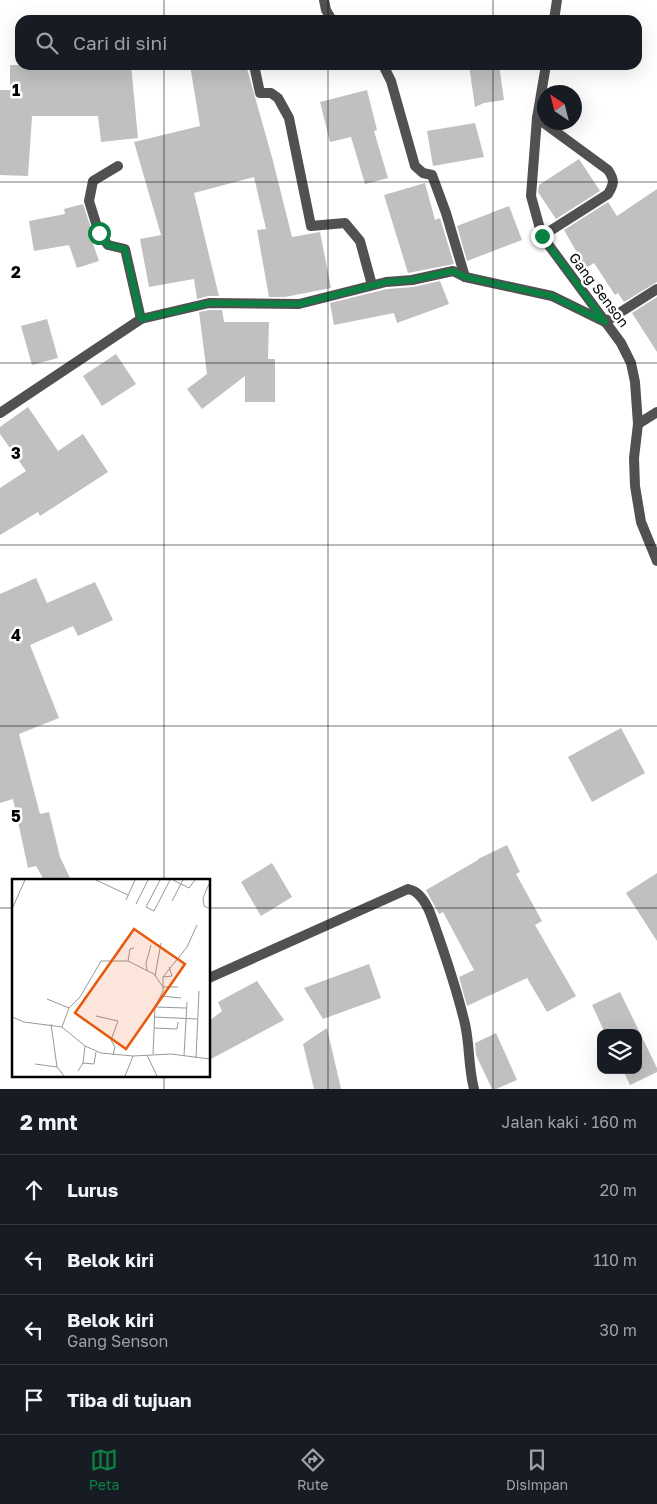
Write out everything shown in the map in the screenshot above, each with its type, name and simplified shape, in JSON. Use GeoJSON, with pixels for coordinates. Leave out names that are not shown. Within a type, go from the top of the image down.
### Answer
{"type":"FeatureCollection","features":[{"type":"Feature","properties":{"kind":"street"},"geometry":{"type":"LineString","coordinates":[[324,0],[329,15]]}},
{"type":"Feature","properties":{"kind":"street"},"geometry":{"type":"LineString","coordinates":[[555,15],[557,0]]}},
{"type":"Feature","properties":{"kind":"street"},"geometry":{"type":"LineString","coordinates":[[255,70],[260,92],[271,92],[278,98],[288,118],[311,226],[346,223],[360,241],[372,285]]}},
{"type":"Feature","properties":{"kind":"street"},"geometry":{"type":"LineString","coordinates":[[386,70],[391,80],[415,166],[423,173],[432,176],[446,213],[465,277]]}},
{"type":"Feature","properties":{"kind":"street","name":"Gang Senson"},"geometry":{"type":"LineString","coordinates":[[543,85],[545,70]]}},
{"type":"Feature","properties":{"kind":"street","name":"Gang Senson"},"geometry":{"type":"LineString","coordinates":[[537,118],[531,196],[542,236],[621,343],[631,363],[638,424],[634,458],[635,486],[640,522],[656,555]]}},
{"type":"Feature","properties":{"kind":"street"},"geometry":{"type":"LineString","coordinates":[[542,236],[608,194],[613,186],[614,178],[608,170],[553,130]]}},
{"type":"Feature","properties":{"kind":"street"},"geometry":{"type":"LineString","coordinates":[[118,166],[93,181],[89,201],[99,233],[108,245],[125,249],[141,319]]}},
{"type":"Feature","properties":{"kind":"street"},"geometry":{"type":"LineString","coordinates":[[0,413],[141,319],[209,303],[299,304],[372,285],[412,280],[453,271],[465,277],[552,296],[605,322],[657,289]]}},
{"type":"Feature","properties":{"kind":"street"},"geometry":{"type":"LineString","coordinates":[[638,424],[657,412]]}},
{"type":"Feature","properties":{"kind":"street"},"geometry":{"type":"LineString","coordinates":[[210,978],[408,889],[412,890],[422,899],[431,915],[449,966],[466,1026],[470,1073],[474,1089]]}},
{"type":"Feature","properties":{"kind":"building"},"geometry":{"type":"Polygon","coordinates":[[[10,65],[15,65],[15,70],[131,70],[138,138],[101,142],[98,116],[32,116],[28,176],[0,175],[0,90],[10,90],[10,65]]]}},
{"type":"Feature","properties":{"kind":"building"},"geometry":{"type":"Polygon","coordinates":[[[191,70],[247,70],[292,237],[320,232],[331,288],[285,297],[269,297],[257,230],[266,229],[254,177],[194,193],[219,296],[197,299],[194,279],[149,287],[140,239],[161,235],[134,142],[200,126],[191,70]]]}},
{"type":"Feature","properties":{"kind":"building"},"geometry":{"type":"Polygon","coordinates":[[[470,70],[500,70],[504,100],[484,103],[475,107],[470,70]]]}},
{"type":"Feature","properties":{"kind":"building"},"geometry":{"type":"Polygon","coordinates":[[[367,90],[377,130],[374,131],[388,178],[365,184],[351,137],[330,142],[320,102],[367,90]]]}},
{"type":"Feature","properties":{"kind":"building"},"geometry":{"type":"Polygon","coordinates":[[[475,123],[484,157],[433,166],[427,131],[475,123]]]}},
{"type":"Feature","properties":{"kind":"building"},"geometry":{"type":"Polygon","coordinates":[[[579,159],[600,191],[556,219],[538,192],[539,185],[579,159]]]}},
{"type":"Feature","properties":{"kind":"building"},"geometry":{"type":"Polygon","coordinates":[[[425,183],[435,220],[440,218],[454,264],[408,273],[384,195],[425,183]]]}},
{"type":"Feature","properties":{"kind":"building"},"geometry":{"type":"Polygon","coordinates":[[[657,189],[657,282],[624,302],[618,293],[615,295],[594,263],[586,268],[564,230],[608,202],[617,216],[657,189]]]}},
{"type":"Feature","properties":{"kind":"building"},"geometry":{"type":"Polygon","coordinates":[[[83,204],[94,237],[91,238],[99,261],[77,268],[69,245],[34,251],[29,221],[65,214],[64,209],[83,204]]]}},
{"type":"Feature","properties":{"kind":"building"},"geometry":{"type":"Polygon","coordinates":[[[509,206],[522,240],[467,261],[457,226],[509,206]]]}},
{"type":"Feature","properties":{"kind":"building"},"geometry":{"type":"Polygon","coordinates":[[[440,281],[449,304],[397,323],[394,313],[334,325],[330,303],[387,289],[413,287],[440,281]]]}},
{"type":"Feature","properties":{"kind":"building"},"geometry":{"type":"Polygon","coordinates":[[[657,297],[657,352],[632,313],[657,297]]]}},
{"type":"Feature","properties":{"kind":"building"},"geometry":{"type":"Polygon","coordinates":[[[222,310],[224,322],[269,322],[268,359],[275,359],[275,402],[245,402],[245,376],[202,409],[187,389],[207,374],[199,312],[222,310]]]}},
{"type":"Feature","properties":{"kind":"building"},"geometry":{"type":"Polygon","coordinates":[[[47,319],[58,358],[32,365],[21,326],[47,319]]]}},
{"type":"Feature","properties":{"kind":"building"},"geometry":{"type":"Polygon","coordinates":[[[116,354],[136,384],[102,406],[83,376],[116,354]]]}},
{"type":"Feature","properties":{"kind":"building"},"geometry":{"type":"Polygon","coordinates":[[[28,407],[58,451],[83,434],[108,472],[40,516],[38,512],[0,535],[0,488],[26,471],[0,434],[0,427],[28,407]]]}},
{"type":"Feature","properties":{"kind":"building"},"geometry":{"type":"Polygon","coordinates":[[[36,578],[47,603],[95,582],[113,620],[78,636],[73,626],[30,645],[59,718],[19,734],[40,814],[49,812],[60,857],[71,879],[43,879],[36,866],[28,868],[13,799],[0,803],[0,594],[36,578]]]}},
{"type":"Feature","properties":{"kind":"building"},"geometry":{"type":"Polygon","coordinates":[[[621,728],[645,773],[592,802],[568,757],[621,728]]]}},
{"type":"Feature","properties":{"kind":"building"},"geometry":{"type":"Polygon","coordinates":[[[507,845],[520,872],[516,874],[542,921],[535,925],[576,996],[547,1012],[527,978],[467,1006],[459,977],[474,970],[443,912],[439,914],[426,890],[478,859],[507,845]]]}},
{"type":"Feature","properties":{"kind":"building"},"geometry":{"type":"Polygon","coordinates":[[[272,863],[292,897],[261,916],[241,882],[272,863]]]}},
{"type":"Feature","properties":{"kind":"building"},"geometry":{"type":"Polygon","coordinates":[[[657,873],[657,941],[626,893],[657,873]]]}},
{"type":"Feature","properties":{"kind":"building"},"geometry":{"type":"Polygon","coordinates":[[[369,964],[381,998],[323,1019],[304,988],[369,964]]]}},
{"type":"Feature","properties":{"kind":"building"},"geometry":{"type":"Polygon","coordinates":[[[257,981],[284,1020],[210,1059],[210,1020],[222,1011],[218,1002],[257,981]]]}},
{"type":"Feature","properties":{"kind":"building"},"geometry":{"type":"Polygon","coordinates":[[[620,992],[638,1029],[603,1029],[592,1005],[620,992]]]}},
{"type":"Feature","properties":{"kind":"building"},"geometry":{"type":"Polygon","coordinates":[[[327,1028],[341,1089],[314,1089],[303,1044],[327,1028]]]}},
{"type":"Feature","properties":{"kind":"building"},"geometry":{"type":"Polygon","coordinates":[[[496,1033],[517,1080],[492,1089],[476,1055],[475,1043],[496,1033]]]}},
{"type":"Feature","properties":{"kind":"building"},"geometry":{"type":"Polygon","coordinates":[[[642,1037],[657,1068],[657,1072],[630,1085],[625,1074],[642,1074],[642,1037]]]}},
{"type":"Feature","properties":{"kind":"route"},"geometry":{"type":"LineString","coordinates":[[99,233],[108,245],[125,249],[141,319],[209,303],[299,304],[386,282],[412,280],[453,271],[465,277],[552,296],[605,322],[542,236]]}}]}
